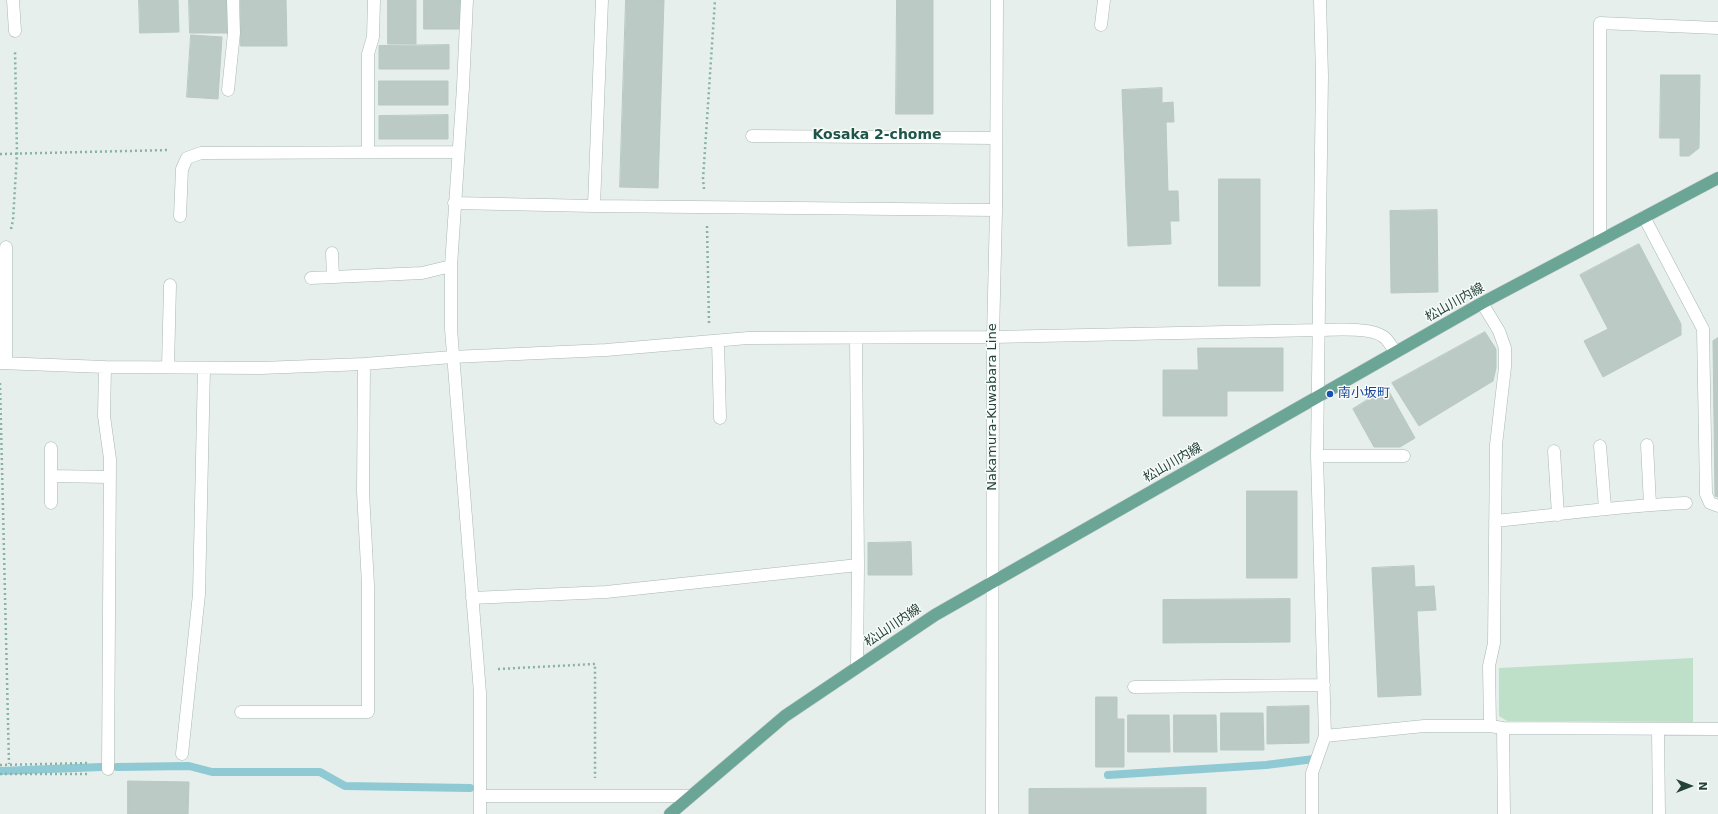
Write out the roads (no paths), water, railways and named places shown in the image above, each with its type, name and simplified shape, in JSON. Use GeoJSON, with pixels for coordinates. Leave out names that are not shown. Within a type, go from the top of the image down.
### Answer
{"type":"FeatureCollection","features":[{"type":"Feature","properties":{"kind":"main road","name":"松山川内線"},"geometry":{"type":"LineString","coordinates":[[670,814],[785,716],[934,615],[1482,303],[1718,178]]}},
{"type":"Feature","properties":{"kind":"street"},"geometry":{"type":"LineString","coordinates":[[13,0],[15,31]]}},
{"type":"Feature","properties":{"kind":"street"},"geometry":{"type":"LineString","coordinates":[[228,90],[234,32],[234,0]]}},
{"type":"Feature","properties":{"kind":"street"},"geometry":{"type":"LineString","coordinates":[[368,152],[368,54],[373,37],[374,0]]}},
{"type":"Feature","properties":{"kind":"street"},"geometry":{"type":"LineString","coordinates":[[467,0],[463,87],[454,203],[451,266],[452,358],[456,391],[480,693],[480,814]]}},
{"type":"Feature","properties":{"kind":"street"},"geometry":{"type":"LineString","coordinates":[[594,206],[602,0]]}},
{"type":"Feature","properties":{"kind":"street","name":"Nakamura-Kuwabara Line"},"geometry":{"type":"LineString","coordinates":[[992,814],[993,336],[998,0]]}},
{"type":"Feature","properties":{"kind":"street"},"geometry":{"type":"LineString","coordinates":[[1101,25],[1104,0]]}},
{"type":"Feature","properties":{"kind":"street"},"geometry":{"type":"LineString","coordinates":[[1312,814],[1312,773],[1325,736],[1317,456],[1322,76],[1320,0]]}},
{"type":"Feature","properties":{"kind":"street"},"geometry":{"type":"LineString","coordinates":[[1600,241],[1600,23],[1718,28]]}},
{"type":"Feature","properties":{"kind":"street"},"geometry":{"type":"LineString","coordinates":[[752,136],[996,138]]}},
{"type":"Feature","properties":{"kind":"street"},"geometry":{"type":"LineString","coordinates":[[180,216],[182,169],[187,158],[201,153],[458,152]]}},
{"type":"Feature","properties":{"kind":"street"},"geometry":{"type":"LineString","coordinates":[[454,203],[996,210]]}},
{"type":"Feature","properties":{"kind":"street"},"geometry":{"type":"LineString","coordinates":[[1644,217],[1703,329],[1706,494],[1710,503],[1718,506]]}},
{"type":"Feature","properties":{"kind":"street"},"geometry":{"type":"LineString","coordinates":[[6,247],[3,363],[261,368],[364,364],[606,350],[748,338],[856,338],[1319,330],[1364,331],[1379,334],[1386,338],[1396,352]]}},
{"type":"Feature","properties":{"kind":"street"},"geometry":{"type":"LineString","coordinates":[[332,253],[333,277]]}},
{"type":"Feature","properties":{"kind":"street"},"geometry":{"type":"LineString","coordinates":[[312,278],[422,273],[451,266]]}},
{"type":"Feature","properties":{"kind":"street"},"geometry":{"type":"LineString","coordinates":[[168,367],[170,285]]}},
{"type":"Feature","properties":{"kind":"street"},"geometry":{"type":"LineString","coordinates":[[1482,303],[1499,331],[1505,348],[1505,367],[1496,445],[1494,643],[1489,666],[1490,726]]}},
{"type":"Feature","properties":{"kind":"street"},"geometry":{"type":"LineString","coordinates":[[856,338],[858,565],[857,667]]}},
{"type":"Feature","properties":{"kind":"street"},"geometry":{"type":"LineString","coordinates":[[714,341],[720,418]]}},
{"type":"Feature","properties":{"kind":"street"},"geometry":{"type":"LineString","coordinates":[[241,712],[368,712],[368,585],[363,492],[364,364]]}},
{"type":"Feature","properties":{"kind":"street"},"geometry":{"type":"LineString","coordinates":[[105,366],[104,416],[110,459],[108,766]]}},
{"type":"Feature","properties":{"kind":"street"},"geometry":{"type":"LineString","coordinates":[[182,754],[199,594],[204,368]]}},
{"type":"Feature","properties":{"kind":"street"},"geometry":{"type":"LineString","coordinates":[[1647,445],[1650,504]]}},
{"type":"Feature","properties":{"kind":"street"},"geometry":{"type":"LineString","coordinates":[[1600,446],[1605,508]]}},
{"type":"Feature","properties":{"kind":"street"},"geometry":{"type":"LineString","coordinates":[[51,448],[51,503]]}},
{"type":"Feature","properties":{"kind":"street"},"geometry":{"type":"LineString","coordinates":[[1554,451],[1558,515]]}},
{"type":"Feature","properties":{"kind":"street"},"geometry":{"type":"LineString","coordinates":[[1317,456],[1404,456]]}},
{"type":"Feature","properties":{"kind":"street"},"geometry":{"type":"LineString","coordinates":[[51,476],[110,477]]}},
{"type":"Feature","properties":{"kind":"street"},"geometry":{"type":"LineString","coordinates":[[1495,521],[1558,515],[1605,508],[1650,504],[1686,503]]}},
{"type":"Feature","properties":{"kind":"street"},"geometry":{"type":"LineString","coordinates":[[472,598],[606,592],[858,565]]}},
{"type":"Feature","properties":{"kind":"street"},"geometry":{"type":"LineString","coordinates":[[1134,687],[1324,685]]}},
{"type":"Feature","properties":{"kind":"street"},"geometry":{"type":"LineString","coordinates":[[1325,736],[1424,726],[1718,729]]}},
{"type":"Feature","properties":{"kind":"street"},"geometry":{"type":"LineString","coordinates":[[1503,728],[1504,814]]}},
{"type":"Feature","properties":{"kind":"street"},"geometry":{"type":"LineString","coordinates":[[1658,729],[1659,814]]}},
{"type":"Feature","properties":{"kind":"street"},"geometry":{"type":"LineString","coordinates":[[480,796],[691,796]]}},
{"type":"Feature","properties":{"kind":"waterway"},"geometry":{"type":"LineString","coordinates":[[1108,775],[1266,765],[1314,759]]}},
{"type":"Feature","properties":{"kind":"waterway"},"geometry":{"type":"LineString","coordinates":[[117,767],[189,766],[212,772],[320,772],[345,786],[470,788]]}},
{"type":"Feature","properties":{"kind":"waterway"},"geometry":{"type":"LineString","coordinates":[[0,771],[101,767]]}},
{"type":"Feature","properties":{"kind":"place","name":"南小坂町"},"geometry":{"type":"Point","coordinates":[1330,394]}},
{"type":"Feature","properties":{"kind":"district","name":"Kosaka 2-chome"},"geometry":{"type":"Point","coordinates":[877,135]}}]}
